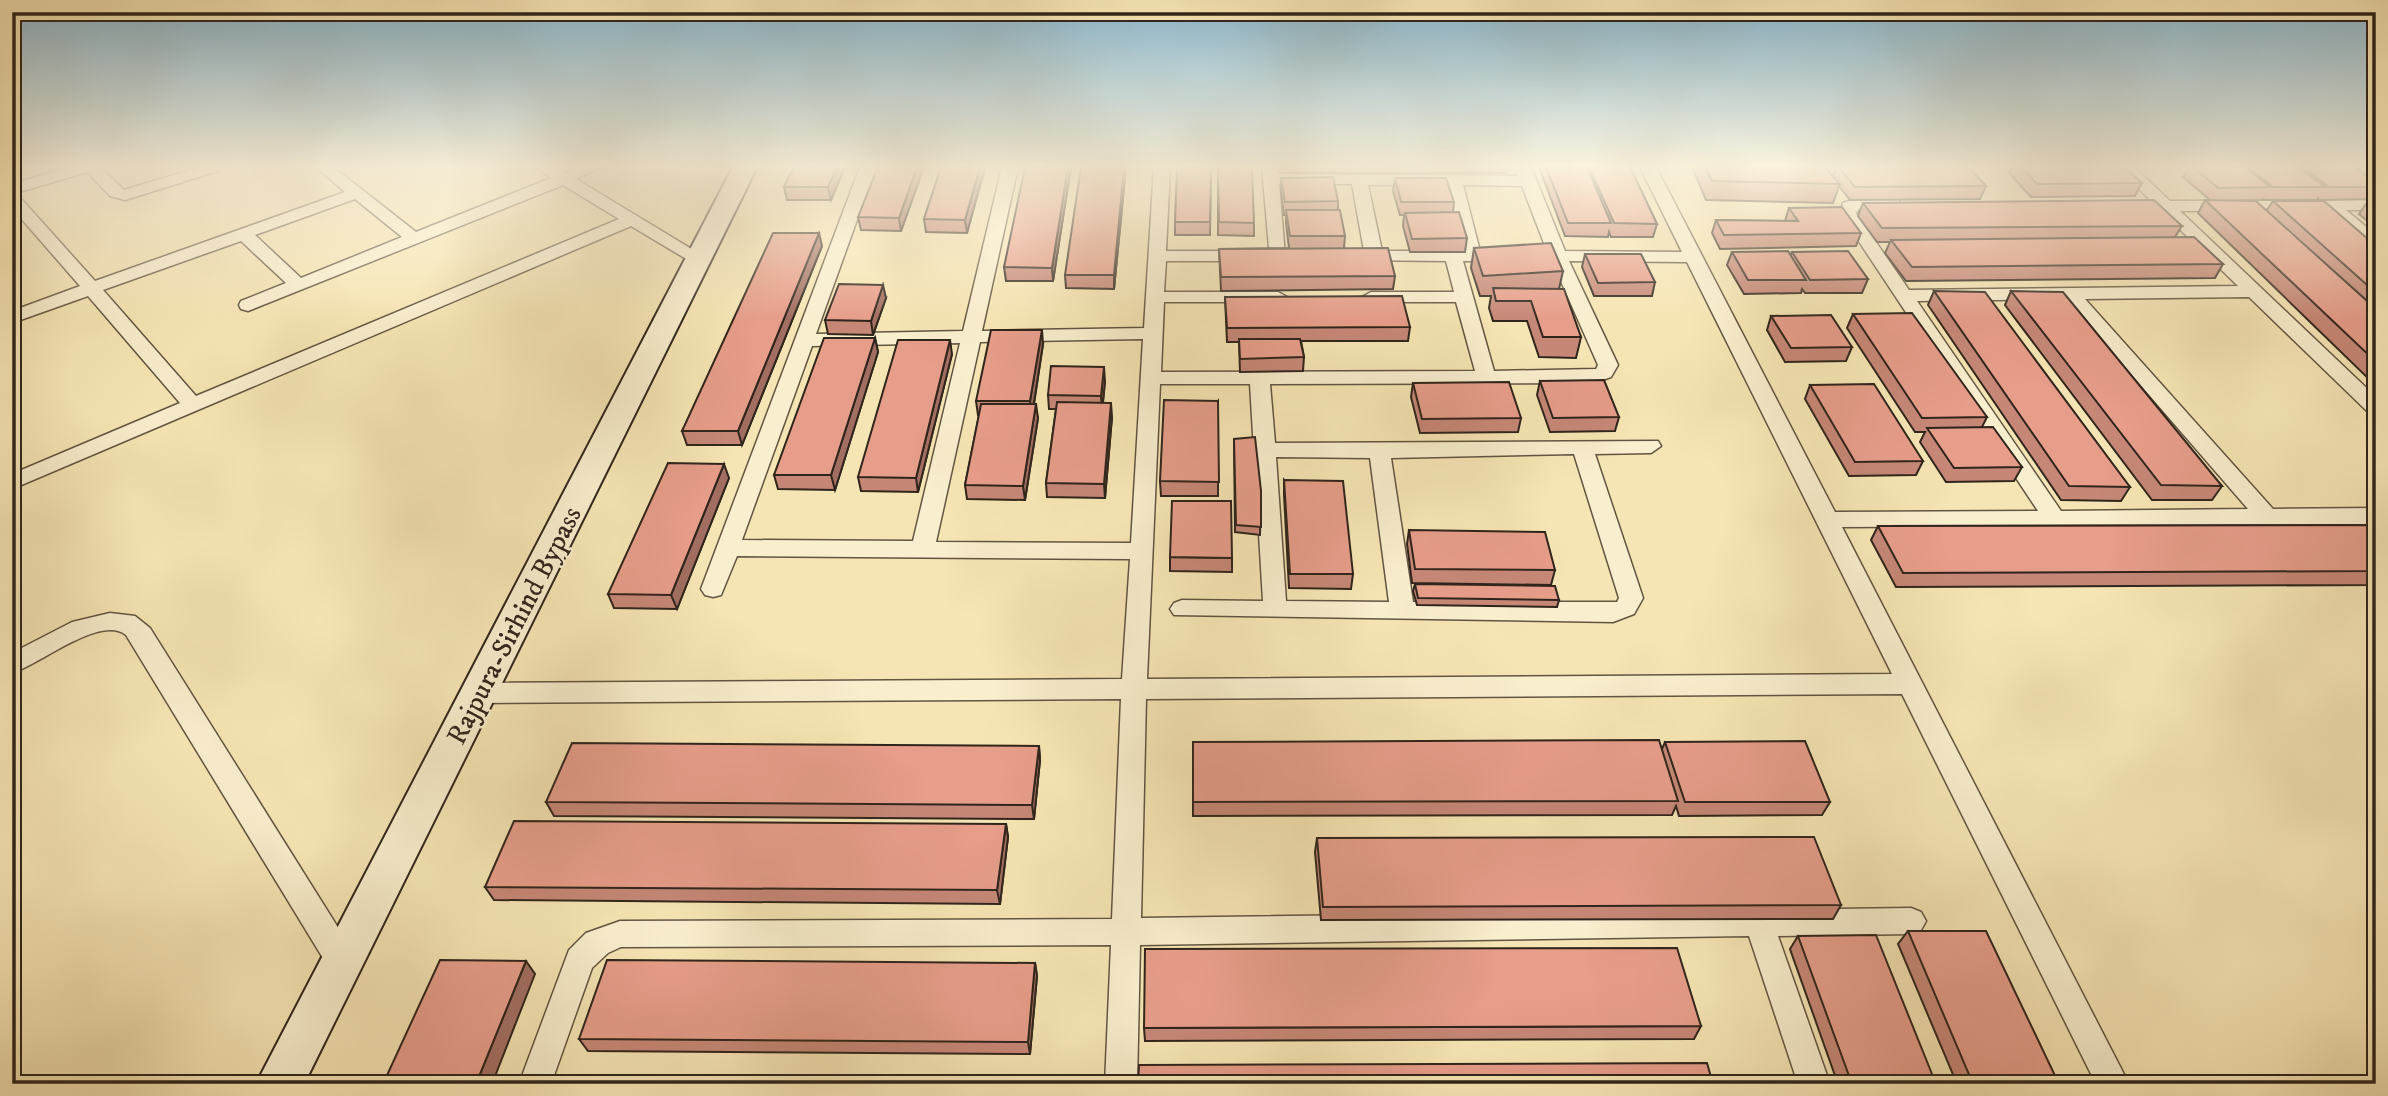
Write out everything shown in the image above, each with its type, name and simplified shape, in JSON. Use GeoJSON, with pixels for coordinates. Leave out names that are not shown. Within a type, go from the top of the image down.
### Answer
{"type":"FeatureCollection","features":[{"type":"Feature","properties":{"kind":"main road","name":"Rajpura-Sirhind Bypass"},"geometry":{"type":"LineString","coordinates":[[279,1084],[343,963],[719,218]]}},
{"type":"Feature","properties":{"kind":"street"},"geometry":{"type":"LineString","coordinates":[[31,218],[193,405]]}},
{"type":"Feature","properties":{"kind":"street"},"geometry":{"type":"LineString","coordinates":[[12,317],[288,218]]}},
{"type":"Feature","properties":{"kind":"street"},"geometry":{"type":"LineString","coordinates":[[389,218],[414,238]]}},
{"type":"Feature","properties":{"kind":"street"},"geometry":{"type":"LineString","coordinates":[[248,305],[464,218]]}},
{"type":"Feature","properties":{"kind":"street"},"geometry":{"type":"LineString","coordinates":[[713,589],[849,218]]}},
{"type":"Feature","properties":{"kind":"street"},"geometry":{"type":"LineString","coordinates":[[923,549],[998,218]]}},
{"type":"Feature","properties":{"kind":"street"},"geometry":{"type":"LineString","coordinates":[[1121,1084],[1134,689],[1159,218]]}},
{"type":"Feature","properties":{"kind":"street"},"geometry":{"type":"LineString","coordinates":[[1157,256],[1283,256],[1278,218]]}},
{"type":"Feature","properties":{"kind":"street"},"geometry":{"type":"LineString","coordinates":[[1367,218],[1374,256]]}},
{"type":"Feature","properties":{"kind":"street"},"geometry":{"type":"LineString","coordinates":[[1463,218],[1473,256]]}},
{"type":"Feature","properties":{"kind":"street"},"geometry":{"type":"LineString","coordinates":[[1150,378],[1594,377],[1604,373],[1608,365],[1543,218]]}},
{"type":"Feature","properties":{"kind":"street"},"geometry":{"type":"LineString","coordinates":[[1674,218],[2113,1084]]}},
{"type":"Feature","properties":{"kind":"street"},"geometry":{"type":"LineString","coordinates":[[1851,218],[2054,518]]}},
{"type":"Feature","properties":{"kind":"street"},"geometry":{"type":"LineString","coordinates":[[2179,218],[2376,409]]}},
{"type":"Feature","properties":{"kind":"street"},"geometry":{"type":"LineString","coordinates":[[2346,218],[2376,244]]}},
{"type":"Feature","properties":{"kind":"street"},"geometry":{"type":"LineString","coordinates":[[12,482],[630,219],[699,259]]}},
{"type":"Feature","properties":{"kind":"street"},"geometry":{"type":"LineString","coordinates":[[244,234],[298,285]]}},
{"type":"Feature","properties":{"kind":"street"},"geometry":{"type":"LineString","coordinates":[[1346,256],[1694,257]]}},
{"type":"Feature","properties":{"kind":"street"},"geometry":{"type":"LineString","coordinates":[[1452,256],[1486,377]]}},
{"type":"Feature","properties":{"kind":"street"},"geometry":{"type":"LineString","coordinates":[[1902,296],[2254,291]]}},
{"type":"Feature","properties":{"kind":"street"},"geometry":{"type":"LineString","coordinates":[[2071,293],[2267,517]]}},
{"type":"Feature","properties":{"kind":"street"},"geometry":{"type":"LineString","coordinates":[[1155,297],[1303,297]]}},
{"type":"Feature","properties":{"kind":"street"},"geometry":{"type":"LineString","coordinates":[[1356,297],[1464,297]]}},
{"type":"Feature","properties":{"kind":"street"},"geometry":{"type":"LineString","coordinates":[[804,340],[1153,333]]}},
{"type":"Feature","properties":{"kind":"street"},"geometry":{"type":"LineString","coordinates":[[1260,378],[1275,608]]}},
{"type":"Feature","properties":{"kind":"street"},"geometry":{"type":"LineString","coordinates":[[1265,450],[1380,451],[1651,446]]}},
{"type":"Feature","properties":{"kind":"street"},"geometry":{"type":"LineString","coordinates":[[1182,609],[1613,613],[1626,608],[1631,598],[1582,447]]}},
{"type":"Feature","properties":{"kind":"street"},"geometry":{"type":"LineString","coordinates":[[1380,451],[1402,610]]}},
{"type":"Feature","properties":{"kind":"street"},"geometry":{"type":"LineString","coordinates":[[1827,520],[2376,516]]}},
{"type":"Feature","properties":{"kind":"street"},"geometry":{"type":"LineString","coordinates":[[728,548],[1141,551]]}},
{"type":"Feature","properties":{"kind":"street"},"geometry":{"type":"LineString","coordinates":[[12,664],[76,632],[106,621],[127,622],[141,634],[343,963]]}},
{"type":"Feature","properties":{"kind":"street"},"geometry":{"type":"LineString","coordinates":[[478,693],[1910,684]]}},
{"type":"Feature","properties":{"kind":"street"},"geometry":{"type":"LineString","coordinates":[[535,1084],[580,960],[597,943],[620,934],[1126,932],[1911,921]]}},
{"type":"Feature","properties":{"kind":"street"},"geometry":{"type":"LineString","coordinates":[[1759,923],[1814,1084]]}},
{"type":"Feature","properties":{"kind":"building"},"geometry":{"type":"Polygon","coordinates":[[[924,218],[966,218],[965,220],[924,218]]]}},
{"type":"Feature","properties":{"kind":"building"},"geometry":{"type":"Polygon","coordinates":[[[1014,218],[1060,218],[1052,268],[1004,267],[1014,218]]]}},
{"type":"Feature","properties":{"kind":"building"},"geometry":{"type":"Polygon","coordinates":[[[1073,218],[1119,218],[1114,275],[1065,275],[1073,218]]]}},
{"type":"Feature","properties":{"kind":"building"},"geometry":{"type":"Polygon","coordinates":[[[1175,218],[1210,218],[1210,222],[1175,222],[1175,218]]]}},
{"type":"Feature","properties":{"kind":"building"},"geometry":{"type":"Polygon","coordinates":[[[1219,218],[1254,218],[1254,223],[1219,222],[1219,218]]]}},
{"type":"Feature","properties":{"kind":"building"},"geometry":{"type":"Polygon","coordinates":[[[1287,218],[1342,218],[1345,236],[1290,236],[1287,218]]]}},
{"type":"Feature","properties":{"kind":"building"},"geometry":{"type":"Polygon","coordinates":[[[1406,218],[1461,218],[1467,238],[1412,239],[1406,218]]]}},
{"type":"Feature","properties":{"kind":"building"},"geometry":{"type":"Polygon","coordinates":[[[1566,218],[1609,218],[1611,223],[1568,223],[1566,218]]]}},
{"type":"Feature","properties":{"kind":"building"},"geometry":{"type":"Polygon","coordinates":[[[1612,218],[1654,218],[1657,224],[1614,223],[1612,218]]]}},
{"type":"Feature","properties":{"kind":"building"},"geometry":{"type":"Polygon","coordinates":[[[1796,218],[1850,218],[1861,233],[1724,235],[1716,220],[1798,221],[1796,218]]]}},
{"type":"Feature","properties":{"kind":"building"},"geometry":{"type":"Polygon","coordinates":[[[1875,218],[2174,218],[2182,226],[1882,228],[1875,218]]]}},
{"type":"Feature","properties":{"kind":"building"},"geometry":{"type":"Polygon","coordinates":[[[2224,218],[2275,218],[2376,309],[2376,362],[2224,218]]]}},
{"type":"Feature","properties":{"kind":"building"},"geometry":{"type":"Polygon","coordinates":[[[2292,218],[2344,218],[2376,246],[2376,293],[2292,218]]]}},
{"type":"Feature","properties":{"kind":"building"},"geometry":{"type":"Polygon","coordinates":[[[773,233],[819,233],[738,431],[682,431],[773,233]]]}},
{"type":"Feature","properties":{"kind":"building"},"geometry":{"type":"Polygon","coordinates":[[[2194,237],[2223,264],[1912,267],[1891,240],[2194,237]]]}},
{"type":"Feature","properties":{"kind":"building"},"geometry":{"type":"Polygon","coordinates":[[[1551,243],[1563,271],[1483,276],[1474,248],[1551,243]]]}},
{"type":"Feature","properties":{"kind":"building"},"geometry":{"type":"Polygon","coordinates":[[[1388,248],[1395,276],[1221,277],[1219,249],[1388,248]]]}},
{"type":"Feature","properties":{"kind":"building"},"geometry":{"type":"Polygon","coordinates":[[[1788,251],[1806,280],[1748,280],[1732,252],[1788,251]]]}},
{"type":"Feature","properties":{"kind":"building"},"geometry":{"type":"Polygon","coordinates":[[[1848,251],[1868,279],[1810,280],[1792,252],[1848,251]]]}},
{"type":"Feature","properties":{"kind":"building"},"geometry":{"type":"Polygon","coordinates":[[[1585,254],[1641,254],[1655,282],[1598,283],[1585,254]]]}},
{"type":"Feature","properties":{"kind":"building"},"geometry":{"type":"Polygon","coordinates":[[[839,284],[883,285],[871,321],[825,320],[839,284]]]}},
{"type":"Feature","properties":{"kind":"building"},"geometry":{"type":"Polygon","coordinates":[[[1493,288],[1564,289],[1581,337],[1543,337],[1531,301],[1496,301],[1493,288]]]}},
{"type":"Feature","properties":{"kind":"building"},"geometry":{"type":"Polygon","coordinates":[[[1934,291],[1985,292],[2130,487],[2069,486],[1934,291]]]}},
{"type":"Feature","properties":{"kind":"building"},"geometry":{"type":"Polygon","coordinates":[[[2011,291],[2063,292],[2222,486],[2161,485],[2011,291]]]}},
{"type":"Feature","properties":{"kind":"building"},"geometry":{"type":"Polygon","coordinates":[[[1402,296],[1410,327],[1227,328],[1225,297],[1402,296]]]}},
{"type":"Feature","properties":{"kind":"building"},"geometry":{"type":"Polygon","coordinates":[[[1912,313],[1987,417],[1922,418],[1853,314],[1912,313]]]}},
{"type":"Feature","properties":{"kind":"building"},"geometry":{"type":"Polygon","coordinates":[[[1831,315],[1852,347],[1791,348],[1771,316],[1831,315]]]}},
{"type":"Feature","properties":{"kind":"building"},"geometry":{"type":"Polygon","coordinates":[[[991,330],[1042,330],[1030,401],[976,401],[991,330]]]}},
{"type":"Feature","properties":{"kind":"building"},"geometry":{"type":"Polygon","coordinates":[[[824,338],[875,338],[831,475],[774,475],[824,338]]]}},
{"type":"Feature","properties":{"kind":"building"},"geometry":{"type":"Polygon","coordinates":[[[1239,339],[1300,339],[1304,357],[1240,359],[1239,339]]]}},
{"type":"Feature","properties":{"kind":"building"},"geometry":{"type":"Polygon","coordinates":[[[898,340],[950,340],[916,478],[858,477],[898,340]]]}},
{"type":"Feature","properties":{"kind":"building"},"geometry":{"type":"Polygon","coordinates":[[[1051,366],[1104,367],[1101,396],[1048,395],[1051,366]]]}},
{"type":"Feature","properties":{"kind":"building"},"geometry":{"type":"Polygon","coordinates":[[[1604,380],[1619,417],[1553,418],[1540,381],[1604,380]]]}},
{"type":"Feature","properties":{"kind":"building"},"geometry":{"type":"Polygon","coordinates":[[[1509,382],[1521,418],[1422,419],[1413,383],[1509,382]]]}},
{"type":"Feature","properties":{"kind":"building"},"geometry":{"type":"Polygon","coordinates":[[[1874,384],[1923,461],[1855,462],[1810,385],[1874,384]]]}},
{"type":"Feature","properties":{"kind":"building"},"geometry":{"type":"Polygon","coordinates":[[[1164,400],[1218,401],[1219,482],[1160,481],[1164,400]]]}},
{"type":"Feature","properties":{"kind":"building"},"geometry":{"type":"Polygon","coordinates":[[[1057,402],[1111,403],[1104,484],[1046,483],[1057,402]]]}},
{"type":"Feature","properties":{"kind":"building"},"geometry":{"type":"Polygon","coordinates":[[[981,404],[1036,404],[1023,486],[965,485],[981,404]]]}},
{"type":"Feature","properties":{"kind":"building"},"geometry":{"type":"Polygon","coordinates":[[[1993,427],[2022,467],[1954,468],[1927,428],[1993,427]]]}},
{"type":"Feature","properties":{"kind":"building"},"geometry":{"type":"Polygon","coordinates":[[[1255,437],[1261,491],[1261,527],[1236,525],[1234,439],[1255,437]]]}},
{"type":"Feature","properties":{"kind":"building"},"geometry":{"type":"Polygon","coordinates":[[[668,463],[724,464],[671,595],[608,594],[668,463]]]}},
{"type":"Feature","properties":{"kind":"building"},"geometry":{"type":"Polygon","coordinates":[[[1284,480],[1343,481],[1353,574],[1290,574],[1284,480]]]}},
{"type":"Feature","properties":{"kind":"building"},"geometry":{"type":"Polygon","coordinates":[[[1172,501],[1231,501],[1232,558],[1170,557],[1172,501]]]}},
{"type":"Feature","properties":{"kind":"building"},"geometry":{"type":"Polygon","coordinates":[[[2376,525],[2376,571],[1903,573],[1878,526],[2376,525]]]}},
{"type":"Feature","properties":{"kind":"building"},"geometry":{"type":"Polygon","coordinates":[[[1409,530],[1545,532],[1555,570],[1415,569],[1409,530]]]}},
{"type":"Feature","properties":{"kind":"building"},"geometry":{"type":"Polygon","coordinates":[[[1415,584],[1555,586],[1559,600],[1418,598],[1415,584]]]}},
{"type":"Feature","properties":{"kind":"building"},"geometry":{"type":"Polygon","coordinates":[[[1659,740],[1678,801],[1193,802],[1193,742],[1659,740]]]}},
{"type":"Feature","properties":{"kind":"building"},"geometry":{"type":"Polygon","coordinates":[[[1805,741],[1830,802],[1685,802],[1665,742],[1805,741]]]}},
{"type":"Feature","properties":{"kind":"building"},"geometry":{"type":"Polygon","coordinates":[[[572,743],[1039,746],[1032,805],[546,802],[572,743]]]}},
{"type":"Feature","properties":{"kind":"building"},"geometry":{"type":"Polygon","coordinates":[[[514,821],[1006,824],[997,890],[485,887],[514,821]]]}},
{"type":"Feature","properties":{"kind":"building"},"geometry":{"type":"Polygon","coordinates":[[[1814,837],[1841,905],[1323,907],[1317,838],[1814,837]]]}},
{"type":"Feature","properties":{"kind":"building"},"geometry":{"type":"Polygon","coordinates":[[[1908,931],[1986,931],[2059,1084],[1973,1084],[1908,931]]]}},
{"type":"Feature","properties":{"kind":"building"},"geometry":{"type":"Polygon","coordinates":[[[1876,935],[1936,1084],[1852,1084],[1798,936],[1876,935]]]}},
{"type":"Feature","properties":{"kind":"building"},"geometry":{"type":"Polygon","coordinates":[[[1677,948],[1701,1026],[1144,1028],[1145,949],[1677,948]]]}},
{"type":"Feature","properties":{"kind":"building"},"geometry":{"type":"Polygon","coordinates":[[[440,960],[526,961],[476,1084],[383,1084],[440,960]]]}},
{"type":"Feature","properties":{"kind":"building"},"geometry":{"type":"Polygon","coordinates":[[[607,960],[1035,963],[1028,1042],[579,1039],[607,960]]]}},
{"type":"Feature","properties":{"kind":"building"},"geometry":{"type":"Polygon","coordinates":[[[1707,1063],[1713,1084],[1138,1084],[1139,1065],[1707,1063]]]}}]}
